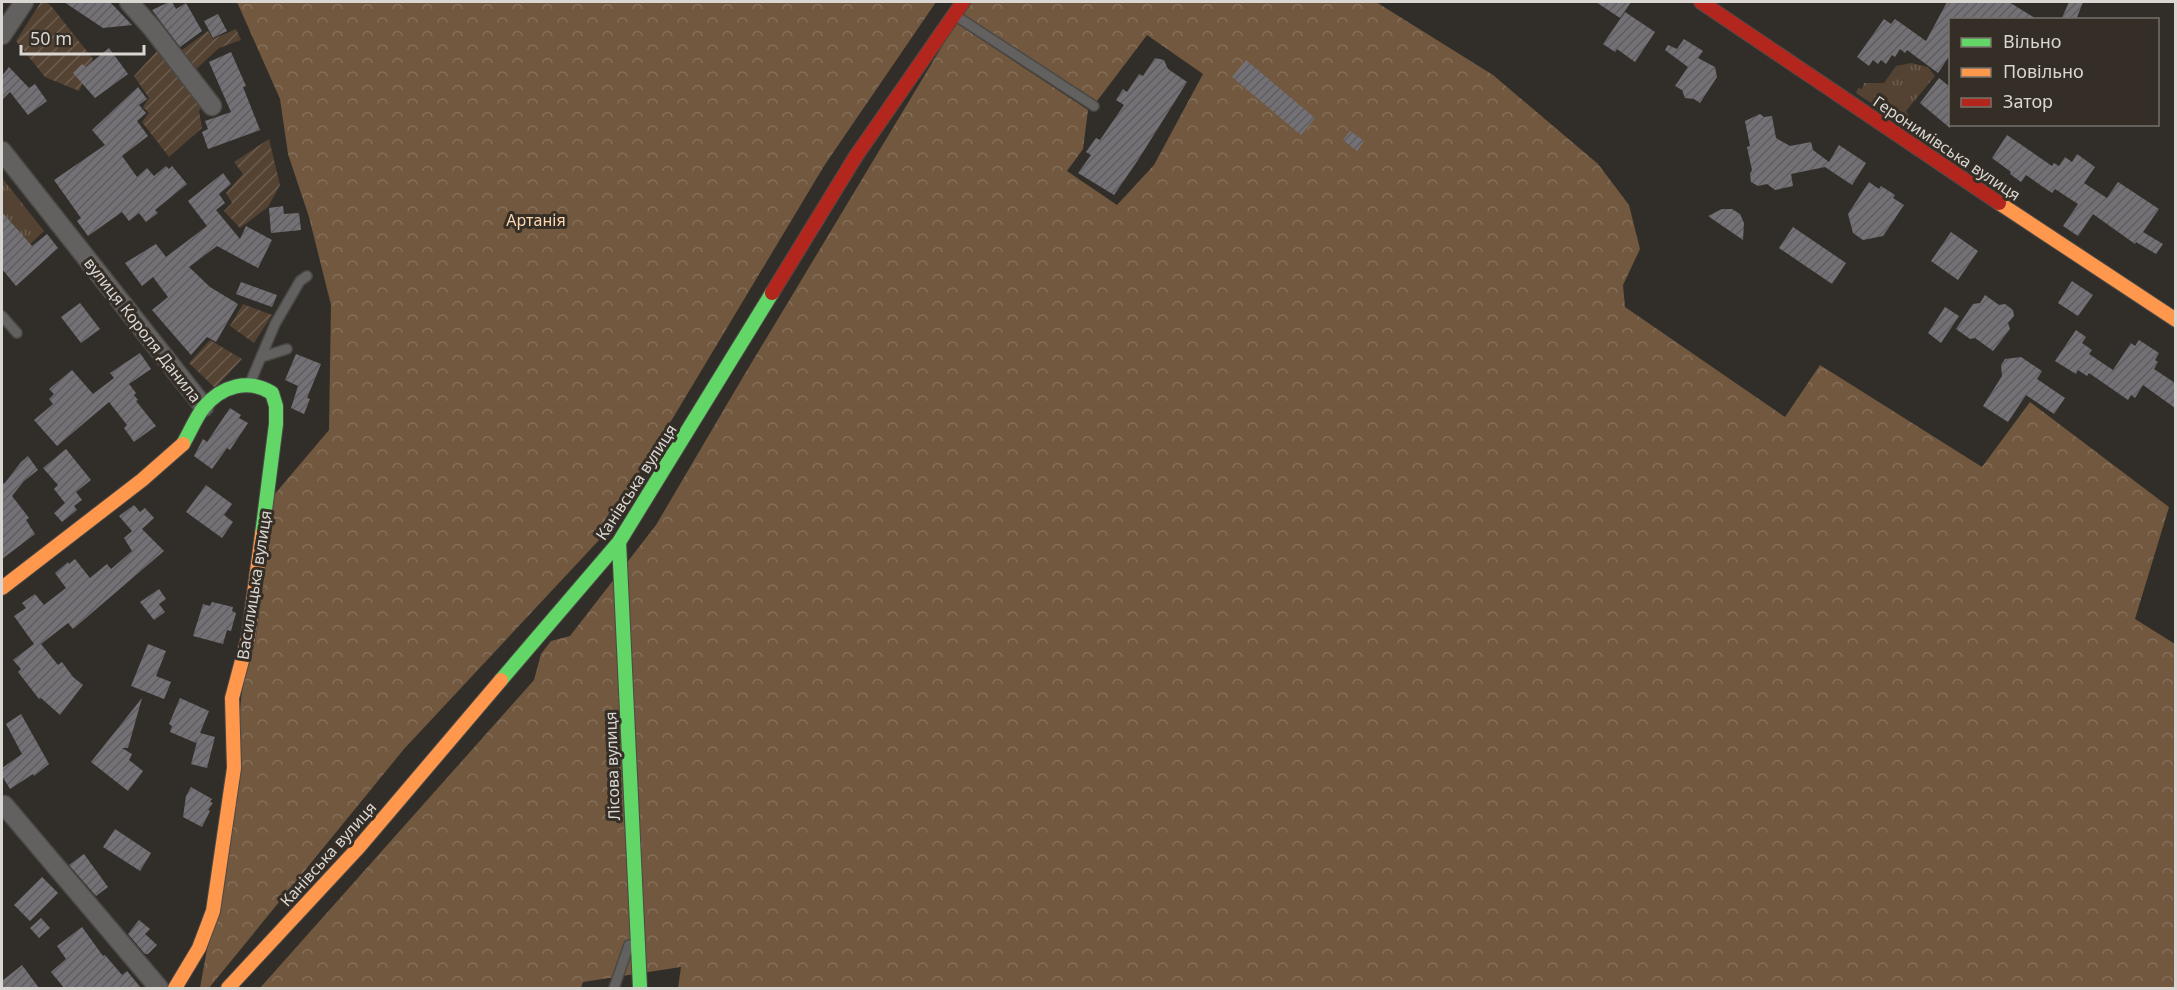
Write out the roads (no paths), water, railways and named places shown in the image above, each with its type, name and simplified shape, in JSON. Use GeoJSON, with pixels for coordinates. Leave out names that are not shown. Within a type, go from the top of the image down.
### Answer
{"type":"FeatureCollection","features":[{"type":"Feature","properties":{"kind":"street"},"geometry":{"type":"LineString","coordinates":[[2,35],[24,2]]}},
{"type":"Feature","properties":{"kind":"street"},"geometry":{"type":"LineString","coordinates":[[129,2],[212,106]]}},
{"type":"Feature","properties":{"kind":"street","name":"Канівська вулиця"},"geometry":{"type":"LineString","coordinates":[[228,988],[359,847],[619,542],[856,156],[963,2]]}},
{"type":"Feature","properties":{"kind":"street","name":"Геронимівська вулиця"},"geometry":{"type":"LineString","coordinates":[[1701,2],[2175,320]]}},
{"type":"Feature","properties":{"kind":"street","name":"вулиця Короля Данила"},"geometry":{"type":"LineString","coordinates":[[2,151],[204,407],[181,447],[2,588]]}},
{"type":"Feature","properties":{"kind":"street"},"geometry":{"type":"LineString","coordinates":[[204,407],[226,389],[242,384],[249,385]]}},
{"type":"Feature","properties":{"kind":"street","name":"Василицька вулиця"},"geometry":{"type":"LineString","coordinates":[[175,988],[199,948],[213,911],[234,768],[231,739],[232,698],[248,638],[276,424],[276,406],[272,393],[264,388],[249,385]]}},
{"type":"Feature","properties":{"kind":"street","name":"Лісова вулиця"},"geometry":{"type":"LineString","coordinates":[[619,542],[635,928],[640,988]]}},
{"type":"Feature","properties":{"kind":"street"},"geometry":{"type":"LineString","coordinates":[[4,805],[159,988]]}},
{"type":"Feature","properties":{"kind":"lane"},"geometry":{"type":"LineString","coordinates":[[954,14],[1094,106]]}},
{"type":"Feature","properties":{"kind":"lane"},"geometry":{"type":"LineString","coordinates":[[249,385],[275,324],[300,281],[307,276]]}},
{"type":"Feature","properties":{"kind":"lane"},"geometry":{"type":"LineString","coordinates":[[2,316],[16,333]]}},
{"type":"Feature","properties":{"kind":"lane"},"geometry":{"type":"LineString","coordinates":[[262,357],[287,349]]}},
{"type":"Feature","properties":{"kind":"lane"},"geometry":{"type":"LineString","coordinates":[[614,988],[635,928]]}},
{"type":"Feature","properties":{"kind":"park label","name":"Артанія"},"geometry":{"type":"Point","coordinates":[536,220]}}]}
